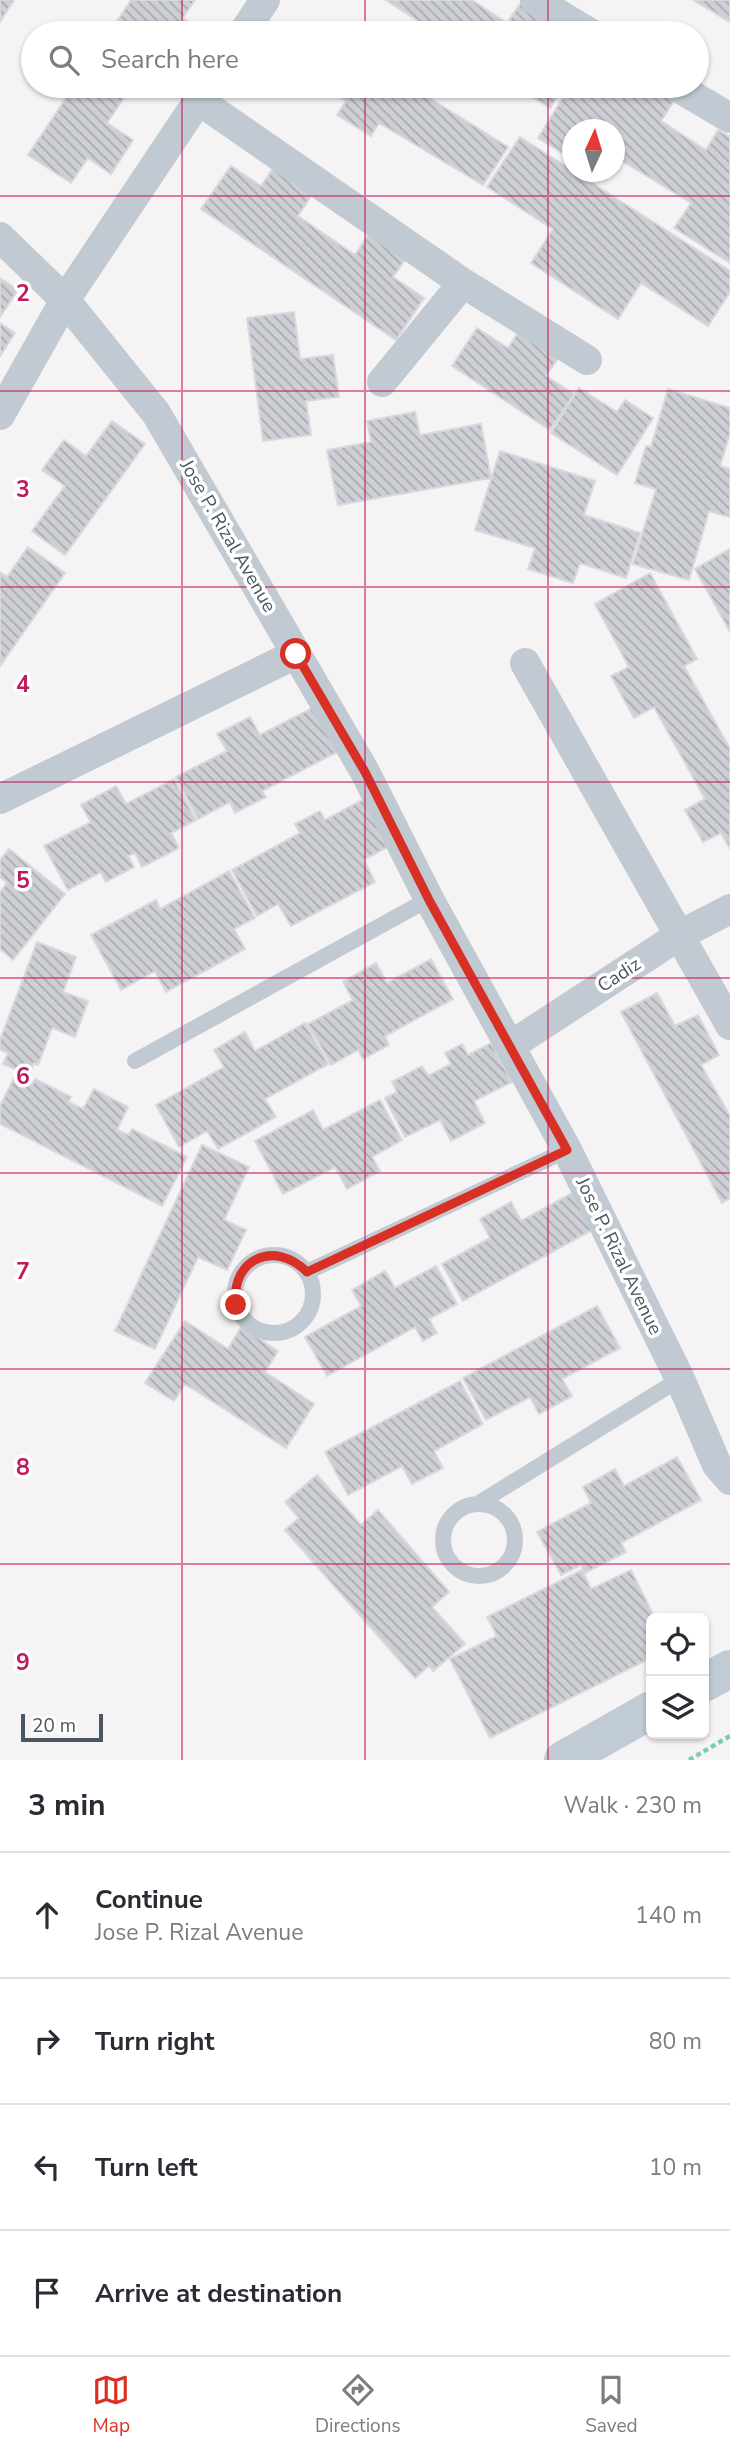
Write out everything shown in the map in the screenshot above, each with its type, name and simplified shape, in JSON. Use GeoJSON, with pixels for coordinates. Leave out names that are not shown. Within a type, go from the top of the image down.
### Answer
{"type":"FeatureCollection","features":[{"type":"Feature","properties":{"kind":"main road"},"geometry":{"type":"LineString","coordinates":[[709,1680],[730,1670]]}},
{"type":"Feature","properties":{"kind":"main road"},"geometry":{"type":"LineString","coordinates":[[563,1760],[646,1713]]}},
{"type":"Feature","properties":{"kind":"street"},"geometry":{"type":"LineString","coordinates":[[251,21],[265,0]]}},
{"type":"Feature","properties":{"kind":"street"},"geometry":{"type":"LineString","coordinates":[[535,0],[570,21]]}},
{"type":"Feature","properties":{"kind":"street"},"geometry":{"type":"LineString","coordinates":[[0,415],[65,300],[200,98]]}},
{"type":"Feature","properties":{"kind":"street"},"geometry":{"type":"LineString","coordinates":[[210,98],[463,283],[587,360]]}},
{"type":"Feature","properties":{"kind":"street"},"geometry":{"type":"LineString","coordinates":[[696,98],[730,118]]}},
{"type":"Feature","properties":{"kind":"street","name":"Jose P. Rizal Avenue"},"geometry":{"type":"LineString","coordinates":[[0,237],[65,300],[156,413],[365,772],[429,900],[567,1150],[726,1472]]}},
{"type":"Feature","properties":{"kind":"street"},"geometry":{"type":"LineString","coordinates":[[382,382],[463,283]]}},
{"type":"Feature","properties":{"kind":"street"},"geometry":{"type":"LineString","coordinates":[[0,799],[296,654]]}},
{"type":"Feature","properties":{"kind":"street"},"geometry":{"type":"LineString","coordinates":[[525,663],[730,1025]]}},
{"type":"Feature","properties":{"kind":"street","name":"Cadiz"},"geometry":{"type":"LineString","coordinates":[[510,1046],[680,935],[730,909]]}},
{"type":"Feature","properties":{"kind":"lane"},"geometry":{"type":"LineString","coordinates":[[135,1061],[429,900]]}},
{"type":"Feature","properties":{"kind":"lane"},"geometry":{"type":"LineString","coordinates":[[307,1272],[567,1150]]}},
{"type":"Feature","properties":{"kind":"lane"},"geometry":{"type":"LineString","coordinates":[[269,1255],[285,1256],[298,1262],[307,1272],[313,1285],[312,1305],[306,1317],[291,1329],[278,1333],[264,1332],[242,1317],[236,1305],[234,1291],[237,1278],[245,1267],[256,1259],[269,1255]]}},
{"type":"Feature","properties":{"kind":"lane"},"geometry":{"type":"LineString","coordinates":[[479,1503],[503,1512],[515,1532],[516,1545],[512,1557],[503,1568],[492,1575],[471,1576],[459,1571],[449,1562],[442,1548],[446,1522],[454,1513],[465,1506],[479,1503],[680,1379]]}},
{"type":"Feature","properties":{"kind":"path"},"geometry":{"type":"LineString","coordinates":[[689,1760],[730,1736]]}},
{"type":"Feature","properties":{"kind":"building"},"geometry":{"type":"Polygon","coordinates":[[[0,0],[14,0],[0,22],[0,0]]]}},
{"type":"Feature","properties":{"kind":"building"},"geometry":{"type":"Polygon","coordinates":[[[131,0],[195,0],[183,18],[188,21],[117,21],[131,0]]]}},
{"type":"Feature","properties":{"kind":"building"},"geometry":{"type":"Polygon","coordinates":[[[386,0],[472,0],[504,21],[418,21],[386,0]]]}},
{"type":"Feature","properties":{"kind":"building"},"geometry":{"type":"Polygon","coordinates":[[[693,0],[730,0],[730,22],[693,0]]]}},
{"type":"Feature","properties":{"kind":"building"},"geometry":{"type":"Polygon","coordinates":[[[522,1],[552,21],[508,21],[522,1]]]}},
{"type":"Feature","properties":{"kind":"building"},"geometry":{"type":"Polygon","coordinates":[[[66,98],[124,98],[107,123],[133,140],[111,174],[88,158],[71,183],[28,155],[66,98]]]}},
{"type":"Feature","properties":{"kind":"building"},"geometry":{"type":"Polygon","coordinates":[[[341,98],[429,98],[508,147],[483,185],[379,123],[371,136],[337,115],[346,101],[341,98]]]}},
{"type":"Feature","properties":{"kind":"building"},"geometry":{"type":"Polygon","coordinates":[[[535,98],[556,98],[550,108],[535,98]]]}},
{"type":"Feature","properties":{"kind":"building"},"geometry":{"type":"Polygon","coordinates":[[[563,98],[676,98],[661,121],[706,150],[718,130],[730,137],[730,263],[674,228],[691,203],[625,163],[625,119],[562,119],[562,153],[538,138],[563,98]]]}},
{"type":"Feature","properties":{"kind":"building"},"geometry":{"type":"Polygon","coordinates":[[[520,137],[562,164],[562,182],[591,182],[730,271],[730,292],[708,326],[641,283],[618,319],[531,263],[553,229],[487,187],[520,137]]]}},
{"type":"Feature","properties":{"kind":"building"},"geometry":{"type":"Polygon","coordinates":[[[231,166],[261,186],[274,167],[313,193],[298,216],[355,255],[369,233],[406,258],[393,277],[424,298],[396,340],[201,209],[231,166]]]}},
{"type":"Feature","properties":{"kind":"building"},"geometry":{"type":"Polygon","coordinates":[[[0,278],[18,290],[0,317],[0,278]]]}},
{"type":"Feature","properties":{"kind":"building"},"geometry":{"type":"Polygon","coordinates":[[[294,312],[300,359],[333,355],[339,397],[306,401],[311,435],[263,441],[247,318],[294,312]]]}},
{"type":"Feature","properties":{"kind":"building"},"geometry":{"type":"Polygon","coordinates":[[[0,323],[15,333],[0,356],[0,323]]]}},
{"type":"Feature","properties":{"kind":"building"},"geometry":{"type":"Polygon","coordinates":[[[477,328],[508,348],[521,328],[561,354],[546,376],[574,394],[550,430],[452,366],[477,328]]]}},
{"type":"Feature","properties":{"kind":"building"},"geometry":{"type":"Polygon","coordinates":[[[579,388],[617,412],[625,400],[653,418],[617,475],[551,433],[579,388]]]}},
{"type":"Feature","properties":{"kind":"building"},"geometry":{"type":"Polygon","coordinates":[[[668,389],[730,408],[730,433],[720,466],[730,469],[730,517],[709,511],[689,580],[633,564],[656,489],[635,483],[646,446],[651,447],[668,389]]]}},
{"type":"Feature","properties":{"kind":"building"},"geometry":{"type":"Polygon","coordinates":[[[415,412],[420,435],[481,424],[491,478],[338,505],[327,450],[371,442],[367,421],[415,412]]]}},
{"type":"Feature","properties":{"kind":"building"},"geometry":{"type":"Polygon","coordinates":[[[112,421],[145,444],[65,555],[32,531],[65,486],[42,470],[64,440],[86,456],[112,421]]]}},
{"type":"Feature","properties":{"kind":"building"},"geometry":{"type":"Polygon","coordinates":[[[500,451],[595,481],[584,515],[640,533],[626,578],[580,563],[573,583],[528,569],[535,548],[475,530],[500,451]]]}},
{"type":"Feature","properties":{"kind":"building"},"geometry":{"type":"Polygon","coordinates":[[[28,547],[65,573],[0,666],[0,572],[7,577],[28,547]]]}},
{"type":"Feature","properties":{"kind":"building"},"geometry":{"type":"Polygon","coordinates":[[[730,549],[730,632],[695,569],[730,549]]]}},
{"type":"Feature","properties":{"kind":"building"},"geometry":{"type":"Polygon","coordinates":[[[650,573],[697,659],[684,666],[730,749],[730,849],[721,833],[703,842],[685,810],[705,799],[654,707],[634,718],[611,676],[629,667],[595,604],[650,573]]]}},
{"type":"Feature","properties":{"kind":"building"},"geometry":{"type":"Polygon","coordinates":[[[316,706],[339,751],[262,791],[266,797],[235,813],[230,802],[198,819],[176,777],[227,751],[217,734],[250,717],[260,735],[316,706]]]}},
{"type":"Feature","properties":{"kind":"building"},"geometry":{"type":"Polygon","coordinates":[[[174,779],[196,820],[171,833],[179,848],[142,867],[135,853],[128,856],[134,867],[106,882],[101,872],[68,890],[44,846],[91,822],[81,805],[116,786],[126,804],[174,779]]]}},
{"type":"Feature","properties":{"kind":"building"},"geometry":{"type":"Polygon","coordinates":[[[364,799],[389,846],[364,860],[375,882],[291,926],[278,904],[257,916],[232,870],[300,833],[295,824],[320,811],[325,820],[364,799]]]}},
{"type":"Feature","properties":{"kind":"building"},"geometry":{"type":"Polygon","coordinates":[[[9,849],[65,894],[13,960],[0,949],[0,892],[7,883],[0,877],[0,860],[9,849]]]}},
{"type":"Feature","properties":{"kind":"building"},"geometry":{"type":"Polygon","coordinates":[[[229,871],[255,918],[234,929],[245,949],[166,992],[155,971],[121,990],[91,935],[156,900],[160,909],[229,871]]]}},
{"type":"Feature","properties":{"kind":"building"},"geometry":{"type":"Polygon","coordinates":[[[37,942],[76,957],[63,992],[88,1001],[75,1037],[52,1028],[38,1065],[34,1063],[29,1075],[3,1064],[8,1053],[0,1050],[0,1040],[37,942]]]}},
{"type":"Feature","properties":{"kind":"building"},"geometry":{"type":"Polygon","coordinates":[[[431,959],[453,999],[385,1036],[389,1045],[363,1059],[358,1050],[331,1065],[308,1024],[353,1000],[343,982],[376,963],[387,983],[431,959]]]}},
{"type":"Feature","properties":{"kind":"building"},"geometry":{"type":"Polygon","coordinates":[[[657,993],[675,1026],[698,1015],[719,1055],[701,1065],[730,1116],[730,1198],[722,1203],[621,1012],[657,993]]]}},
{"type":"Feature","properties":{"kind":"building"},"geometry":{"type":"Polygon","coordinates":[[[305,1023],[328,1064],[265,1099],[276,1117],[218,1149],[207,1131],[179,1147],[156,1105],[224,1067],[214,1050],[245,1032],[255,1051],[305,1023]]]}},
{"type":"Feature","properties":{"kind":"building"},"geometry":{"type":"Polygon","coordinates":[[[491,1043],[512,1082],[474,1101],[485,1123],[451,1141],[440,1120],[405,1137],[385,1098],[397,1092],[392,1082],[422,1066],[428,1076],[451,1064],[445,1053],[462,1044],[468,1055],[491,1043]]]}},
{"type":"Feature","properties":{"kind":"building"},"geometry":{"type":"Polygon","coordinates":[[[15,1076],[32,1084],[35,1079],[71,1097],[68,1102],[83,1109],[94,1089],[128,1107],[117,1130],[129,1135],[132,1129],[187,1157],[162,1206],[0,1124],[0,1106],[15,1076]]]}},
{"type":"Feature","properties":{"kind":"building"},"geometry":{"type":"Polygon","coordinates":[[[380,1100],[402,1140],[372,1157],[380,1171],[347,1189],[335,1167],[283,1194],[255,1141],[313,1110],[323,1130],[380,1100]]]}},
{"type":"Feature","properties":{"kind":"building"},"geometry":{"type":"Polygon","coordinates":[[[202,1145],[249,1167],[224,1220],[246,1230],[227,1270],[198,1257],[155,1349],[115,1331],[202,1145]]]}},
{"type":"Feature","properties":{"kind":"building"},"geometry":{"type":"Polygon","coordinates":[[[574,1192],[594,1229],[463,1301],[442,1264],[490,1238],[480,1219],[511,1202],[521,1221],[574,1192]]]}},
{"type":"Feature","properties":{"kind":"building"},"geometry":{"type":"Polygon","coordinates":[[[436,1266],[457,1304],[429,1319],[437,1333],[423,1341],[415,1327],[327,1376],[305,1337],[361,1306],[352,1290],[385,1271],[395,1288],[436,1266]]]}},
{"type":"Feature","properties":{"kind":"building"},"geometry":{"type":"Polygon","coordinates":[[[597,1306],[620,1348],[562,1379],[572,1396],[539,1414],[530,1397],[486,1420],[463,1378],[597,1306]]]}},
{"type":"Feature","properties":{"kind":"building"},"geometry":{"type":"Polygon","coordinates":[[[185,1321],[228,1349],[241,1327],[278,1351],[265,1372],[314,1404],[286,1448],[185,1384],[174,1401],[145,1383],[185,1321]]]}},
{"type":"Feature","properties":{"kind":"building"},"geometry":{"type":"Polygon","coordinates":[[[460,1381],[483,1424],[434,1451],[443,1468],[412,1484],[402,1466],[348,1495],[325,1452],[460,1381]]]}},
{"type":"Feature","properties":{"kind":"building"},"geometry":{"type":"Polygon","coordinates":[[[677,1457],[701,1500],[621,1543],[626,1552],[585,1573],[581,1565],[561,1575],[537,1532],[591,1503],[583,1487],[615,1469],[624,1486],[677,1457]]]}},
{"type":"Feature","properties":{"kind":"building"},"geometry":{"type":"Polygon","coordinates":[[[317,1475],[361,1525],[378,1510],[449,1592],[432,1607],[465,1644],[433,1671],[429,1666],[415,1678],[285,1530],[299,1518],[285,1502],[317,1475]]]}},
{"type":"Feature","properties":{"kind":"building"},"geometry":{"type":"Polygon","coordinates":[[[582,1570],[591,1589],[631,1570],[652,1613],[646,1613],[646,1660],[490,1738],[450,1659],[497,1636],[487,1617],[582,1570]]]}},
{"type":"Feature","properties":{"kind":"route"},"geometry":{"type":"LineString","coordinates":[[236,1305],[234,1291],[237,1278],[245,1267],[256,1259],[269,1255],[285,1256],[298,1262],[307,1272],[567,1150],[429,900],[365,772],[296,654]]}}]}
